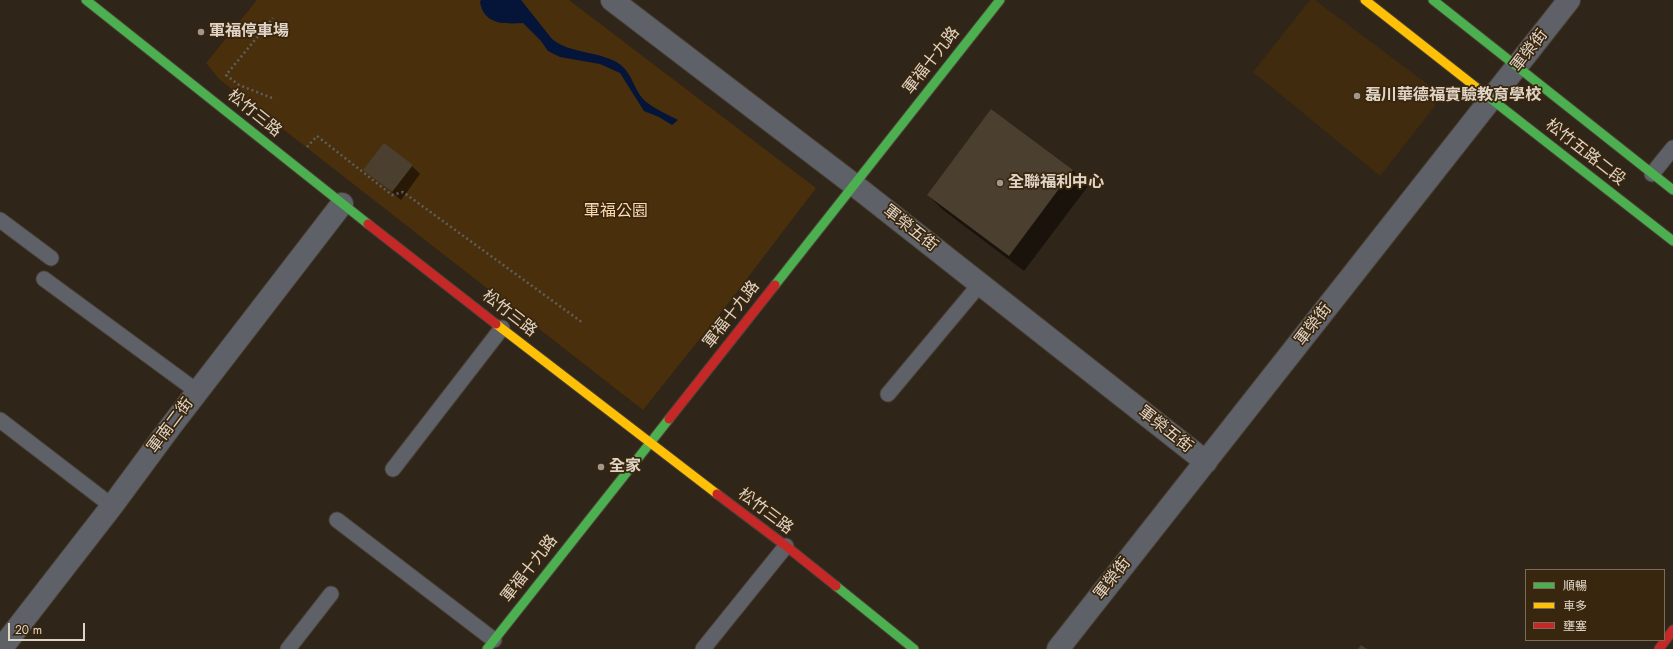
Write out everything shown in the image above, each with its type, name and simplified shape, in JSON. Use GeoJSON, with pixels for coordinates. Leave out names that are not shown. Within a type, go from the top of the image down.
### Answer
{"type":"FeatureCollection","features":[{"type":"Feature","properties":{"kind":"street","name":"松竹三路"},"geometry":{"type":"LineString","coordinates":[[86,0],[342,204],[649,443],[786,546],[914,649]]}},
{"type":"Feature","properties":{"kind":"street","name":"軍榮五街"},"geometry":{"type":"LineString","coordinates":[[612,0],[853,184],[1206,462]]}},
{"type":"Feature","properties":{"kind":"street","name":"軍福十九路"},"geometry":{"type":"LineString","coordinates":[[490,645],[1000,0]]}},
{"type":"Feature","properties":{"kind":"street","name":"松竹五路二段"},"geometry":{"type":"LineString","coordinates":[[1365,0],[1673,241]]}},
{"type":"Feature","properties":{"kind":"street","name":"松竹五路二段"},"geometry":{"type":"LineString","coordinates":[[1433,0],[1673,190]]}},
{"type":"Feature","properties":{"kind":"street","name":"軍榮街"},"geometry":{"type":"LineString","coordinates":[[1058,649],[1569,0]]}},
{"type":"Feature","properties":{"kind":"street","name":"軍南二街"},"geometry":{"type":"LineString","coordinates":[[1,648],[112,506],[171,426],[342,204]]}},
{"type":"Feature","properties":{"kind":"street"},"geometry":{"type":"LineString","coordinates":[[1665,641],[1673,630]]}},
{"type":"Feature","properties":{"kind":"lane"},"geometry":{"type":"LineString","coordinates":[[1652,174],[1673,148]]}},
{"type":"Feature","properties":{"kind":"lane"},"geometry":{"type":"LineString","coordinates":[[0,220],[51,258]]}},
{"type":"Feature","properties":{"kind":"lane"},"geometry":{"type":"LineString","coordinates":[[44,279],[198,392]]}},
{"type":"Feature","properties":{"kind":"lane"},"geometry":{"type":"LineString","coordinates":[[888,394],[980,284]]}},
{"type":"Feature","properties":{"kind":"lane"},"geometry":{"type":"LineString","coordinates":[[393,468],[502,328]]}},
{"type":"Feature","properties":{"kind":"lane"},"geometry":{"type":"LineString","coordinates":[[0,420],[112,506]]}},
{"type":"Feature","properties":{"kind":"lane"},"geometry":{"type":"LineString","coordinates":[[337,520],[490,645]]}},
{"type":"Feature","properties":{"kind":"lane"},"geometry":{"type":"LineString","coordinates":[[703,649],[786,546]]}},
{"type":"Feature","properties":{"kind":"lane"},"geometry":{"type":"LineString","coordinates":[[288,649],[331,594]]}},
{"type":"Feature","properties":{"kind":"path"},"geometry":{"type":"LineString","coordinates":[[272,98],[231,81],[226,75],[273,18]]}},
{"type":"Feature","properties":{"kind":"path"},"geometry":{"type":"LineString","coordinates":[[307,147],[317,136],[392,195],[403,192],[583,323]]}},
{"type":"Feature","properties":{"kind":"shaded area","name":"磊川華德福實驗教育學校"},"geometry":{"type":"Polygon","coordinates":[[[1310,0],[1315,0],[1430,86],[1435,106],[1380,176],[1253,72],[1310,0]]]}},
{"type":"Feature","properties":{"kind":"green space","name":"軍福公園"},"geometry":{"type":"Polygon","coordinates":[[[257,0],[569,0],[816,188],[730,301],[643,410],[220,80],[206,63],[257,0]]]}},
{"type":"Feature","properties":{"kind":"water"},"geometry":{"type":"Polygon","coordinates":[[[481,0],[521,0],[552,39],[567,47],[614,60],[628,73],[643,99],[655,108],[678,120],[672,125],[659,117],[644,111],[620,73],[600,64],[560,57],[548,51],[541,41],[523,23],[502,23],[490,19],[482,10],[481,0]]]}},
{"type":"Feature","properties":{"kind":"building","name":"全聯福利中心"},"geometry":{"type":"Polygon","coordinates":[[[991,109],[1073,170],[1009,256],[927,195],[991,109]]]}},
{"type":"Feature","properties":{"kind":"building"},"geometry":{"type":"Polygon","coordinates":[[[384,143],[413,165],[392,192],[363,170],[384,143]]]}},
{"type":"Feature","properties":{"kind":"building"},"geometry":{"type":"Polygon","coordinates":[[[1361,645],[1367,649],[1358,649],[1361,645]]]}},
{"type":"Feature","properties":{"kind":"traffic: fast"},"geometry":{"type":"LineString","coordinates":[[86,0],[368,224]]}},
{"type":"Feature","properties":{"kind":"traffic: fast"},"geometry":{"type":"LineString","coordinates":[[775,285],[1000,0]]}},
{"type":"Feature","properties":{"kind":"traffic: fast"},"geometry":{"type":"LineString","coordinates":[[1433,0],[1673,190]]}},
{"type":"Feature","properties":{"kind":"traffic: fast"},"geometry":{"type":"LineString","coordinates":[[1477,88],[1673,241]]}},
{"type":"Feature","properties":{"kind":"traffic: fast"},"geometry":{"type":"LineString","coordinates":[[487,649],[669,419]]}},
{"type":"Feature","properties":{"kind":"traffic: fast"},"geometry":{"type":"LineString","coordinates":[[836,586],[914,649]]}},
{"type":"Feature","properties":{"kind":"traffic: slow"},"geometry":{"type":"LineString","coordinates":[[1365,0],[1477,88]]}},
{"type":"Feature","properties":{"kind":"traffic: slow"},"geometry":{"type":"LineString","coordinates":[[496,324],[717,494]]}},
{"type":"Feature","properties":{"kind":"traffic: jam"},"geometry":{"type":"LineString","coordinates":[[368,224],[496,324]]}},
{"type":"Feature","properties":{"kind":"traffic: jam"},"geometry":{"type":"LineString","coordinates":[[669,419],[775,285]]}},
{"type":"Feature","properties":{"kind":"traffic: jam"},"geometry":{"type":"LineString","coordinates":[[717,494],[836,586]]}},
{"type":"Feature","properties":{"kind":"traffic: jam"},"geometry":{"type":"LineString","coordinates":[[1665,641],[1673,630]]}},
{"type":"Feature","properties":{"kind":"traffic: jam"},"geometry":{"type":"LineString","coordinates":[[1659,649],[1665,641]]}},
{"type":"Feature","properties":{"kind":"place","name":"軍福停車場"},"geometry":{"type":"Point","coordinates":[201,32]}},
{"type":"Feature","properties":{"kind":"place","name":"磊川華德福實驗教育學校"},"geometry":{"type":"Point","coordinates":[1357,96]}},
{"type":"Feature","properties":{"kind":"place","name":"全聯福利中心"},"geometry":{"type":"Point","coordinates":[1000,183]}},
{"type":"Feature","properties":{"kind":"place","name":"全家"},"geometry":{"type":"Point","coordinates":[601,467]}}]}
